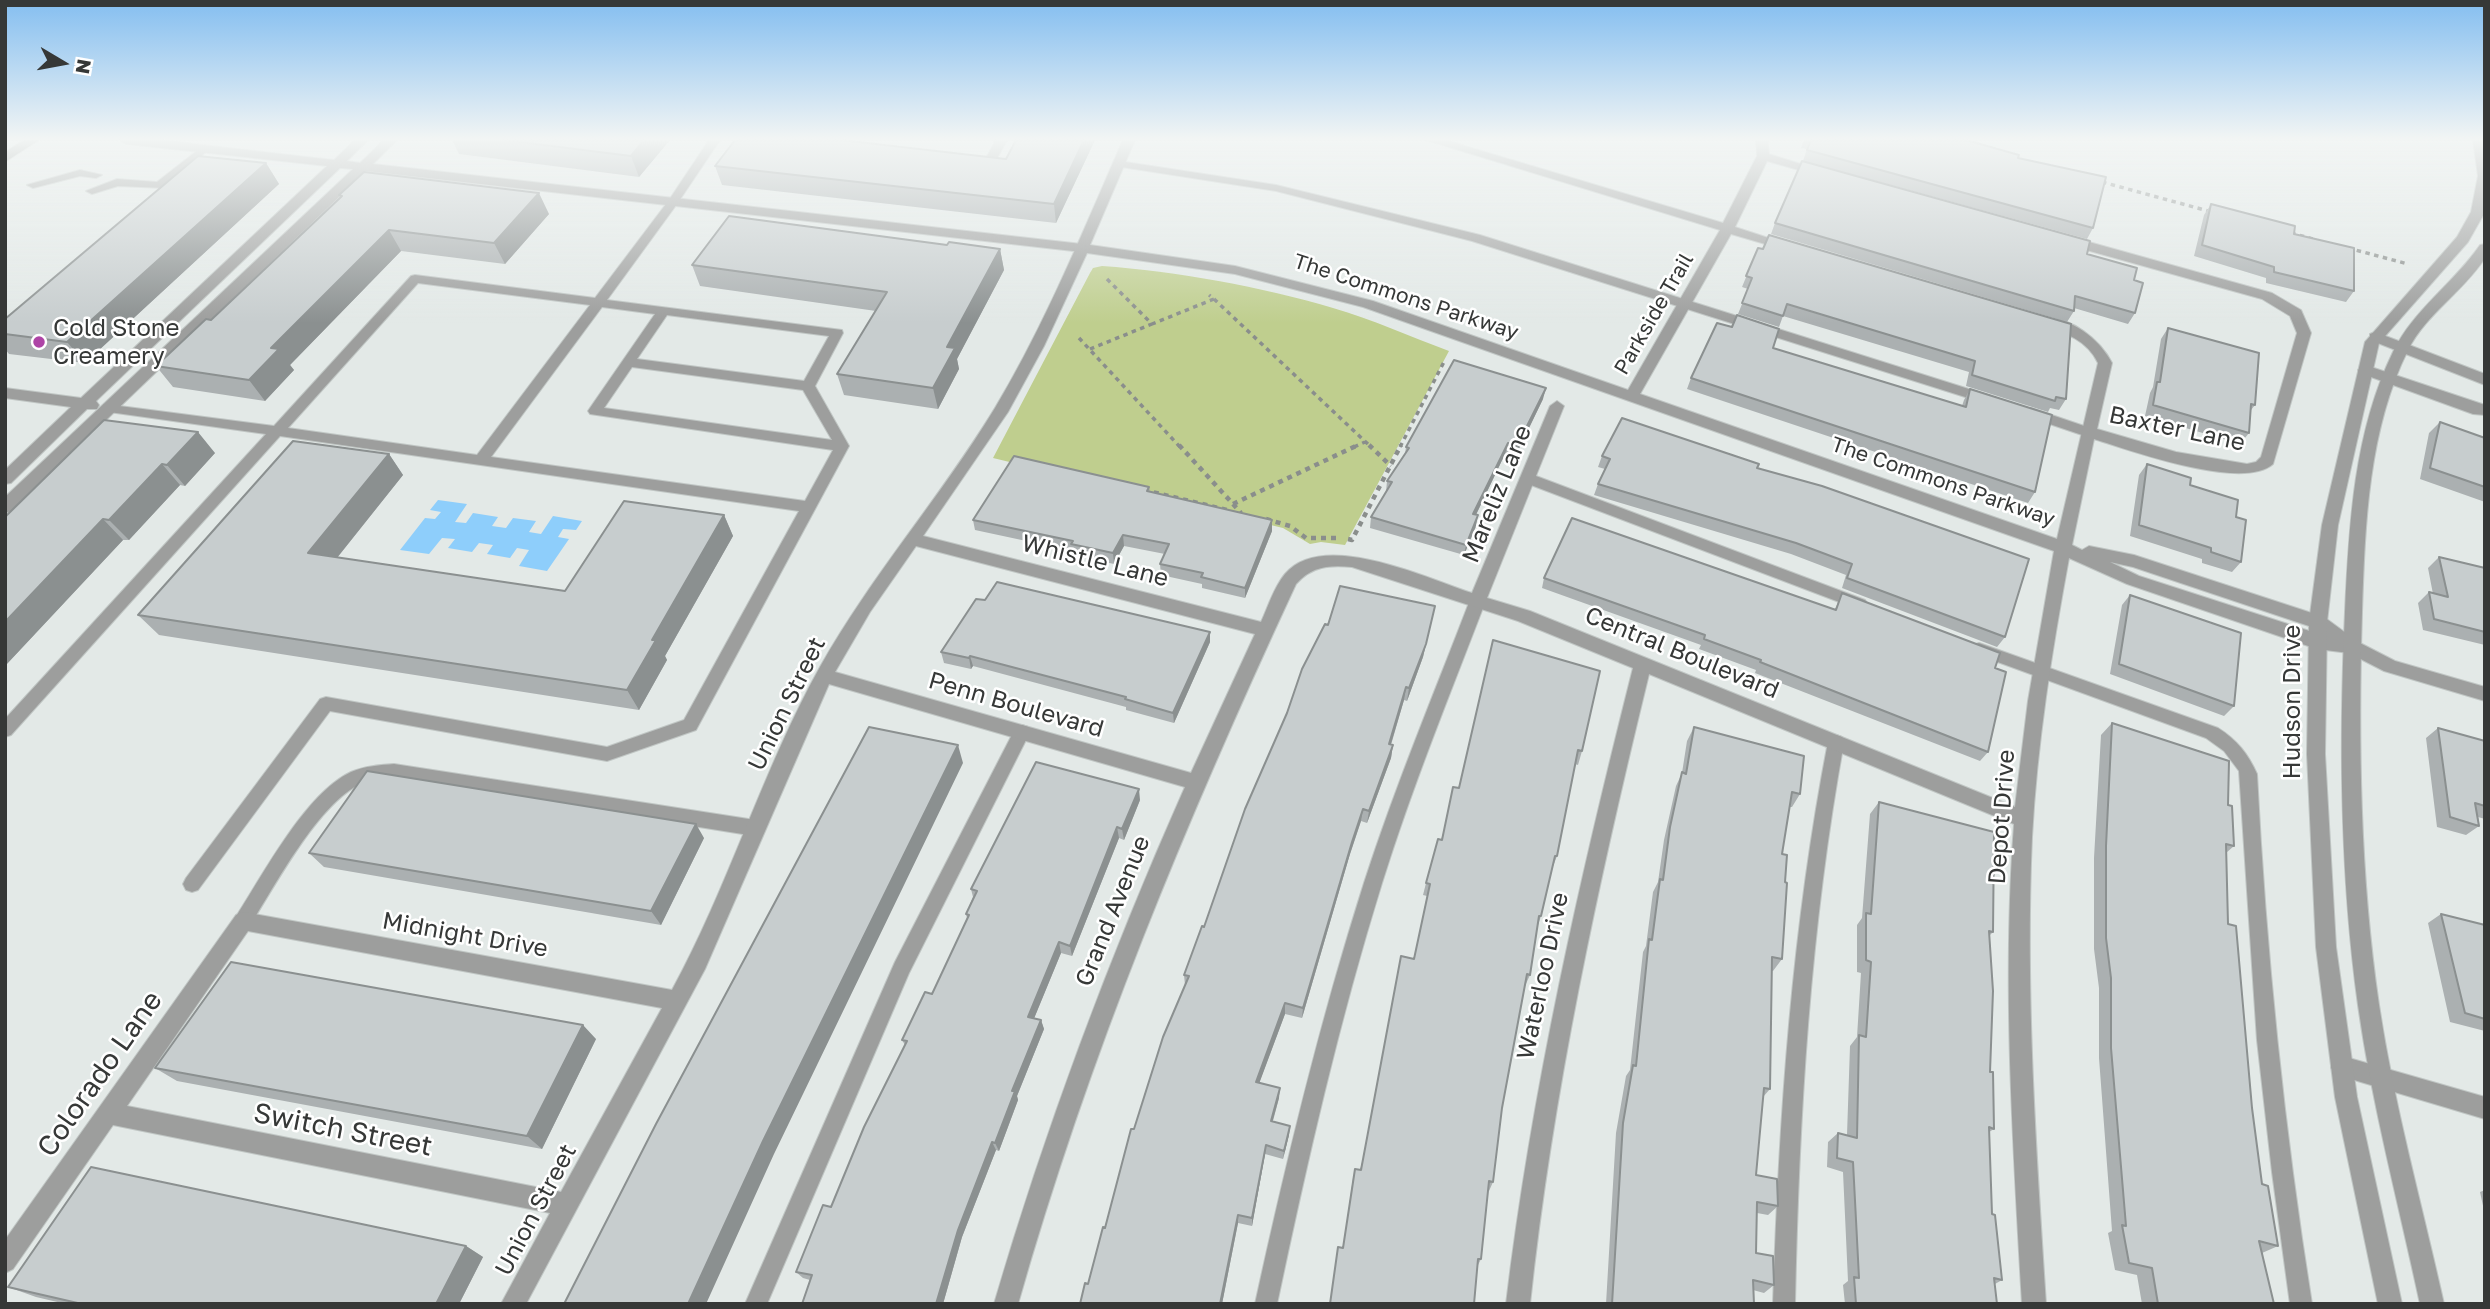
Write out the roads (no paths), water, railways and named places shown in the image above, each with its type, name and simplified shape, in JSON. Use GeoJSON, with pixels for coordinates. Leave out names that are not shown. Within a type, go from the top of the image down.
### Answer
{"type":"FeatureCollection","features":[{"type":"Feature","properties":{"kind":"street"},"geometry":{"type":"LineString","coordinates":[[5,479],[300,201]]}},
{"type":"Feature","properties":{"kind":"street"},"geometry":{"type":"LineString","coordinates":[[5,507],[327,201]]}},
{"type":"Feature","properties":{"kind":"street","name":"The Commons Parkway"},"geometry":{"type":"LineString","coordinates":[[665,201],[1082,248],[1235,270],[1299,285],[1368,304],[2061,547],[2133,580],[2317,642],[2352,647]]}},
{"type":"Feature","properties":{"kind":"street","name":"Union Street"},"geometry":{"type":"LineString","coordinates":[[513,1304],[677,1001],[721,914],[755,828],[824,676],[864,608],[956,479],[1000,411],[1037,345],[1103,201]]}},
{"type":"Feature","properties":{"kind":"street"},"geometry":{"type":"LineString","coordinates":[[1634,201],[1808,253]]}},
{"type":"Feature","properties":{"kind":"street","name":"Parkside Trail"},"geometry":{"type":"LineString","coordinates":[[1632,396],[1741,201]]}},
{"type":"Feature","properties":{"kind":"street","name":"Hudson Drive"},"geometry":{"type":"LineString","coordinates":[[2390,1304],[2346,1097],[2326,947],[2316,754],[2318,622],[2330,524],[2372,342],[2463,239],[2478,212],[2480,201]]}},
{"type":"Feature","properties":{"kind":"street","name":"Baxter Lane"},"geometry":{"type":"LineString","coordinates":[[2056,237],[2267,296],[2296,313],[2304,333],[2268,460],[2260,467],[2248,469],[2210,464],[2088,432]]}},
{"type":"Feature","properties":{"kind":"street"},"geometry":{"type":"LineString","coordinates":[[2432,1304],[2367,991],[2352,804],[2352,647],[2358,526],[2373,432],[2389,379],[2402,348],[2428,311],[2475,264],[2485,248]]}},
{"type":"Feature","properties":{"kind":"street","name":"Depot Drive"},"geometry":{"type":"LineString","coordinates":[[2032,318],[2071,330],[2094,344],[2105,363],[2061,547],[2041,672],[2024,818],[2021,922],[2022,1088],[2034,1304]]}},
{"type":"Feature","properties":{"kind":"street"},"geometry":{"type":"LineString","coordinates":[[2375,337],[2485,380]]}},
{"type":"Feature","properties":{"kind":"street"},"geometry":{"type":"LineString","coordinates":[[2365,370],[2478,410],[2485,410]]}},
{"type":"Feature","properties":{"kind":"street"},"geometry":{"type":"LineString","coordinates":[[5,393],[109,407]]}},
{"type":"Feature","properties":{"kind":"street","name":"Mareliz Lane"},"geometry":{"type":"LineString","coordinates":[[1478,600],[1557,406]]}},
{"type":"Feature","properties":{"kind":"street","name":"Whistle Lane"},"geometry":{"type":"LineString","coordinates":[[912,539],[1265,630]]}},
{"type":"Feature","properties":{"kind":"street","name":"The Commons Parkway"},"geometry":{"type":"LineString","coordinates":[[2061,547],[2134,561],[2318,622],[2352,647]]}},
{"type":"Feature","properties":{"kind":"street","name":"Central Boulevard"},"geometry":{"type":"LineString","coordinates":[[1314,561],[1352,561],[1478,600],[2024,818]]}},
{"type":"Feature","properties":{"kind":"street","name":"Grand Avenue"},"geometry":{"type":"LineString","coordinates":[[1006,1304],[1082,1062],[1194,782],[1289,580],[1300,568],[1314,561]]}},
{"type":"Feature","properties":{"kind":"street"},"geometry":{"type":"LineString","coordinates":[[2352,647],[2390,666],[2485,694]]}},
{"type":"Feature","properties":{"kind":"street","name":"Waterloo Drive"},"geometry":{"type":"LineString","coordinates":[[1518,1304],[1550,1071],[1574,947],[1643,664]]}},
{"type":"Feature","properties":{"kind":"street","name":"Penn Boulevard"},"geometry":{"type":"LineString","coordinates":[[824,676],[1194,782]]}},
{"type":"Feature","properties":{"kind":"street","name":"Midnight Drive"},"geometry":{"type":"LineString","coordinates":[[243,921],[677,1001]]}},
{"type":"Feature","properties":{"kind":"street","name":"Colorado Lane"},"geometry":{"type":"LineString","coordinates":[[5,1261],[243,921]]}},
{"type":"Feature","properties":{"kind":"street"},"geometry":{"type":"LineString","coordinates":[[2342,1067],[2485,1108]]}},
{"type":"Feature","properties":{"kind":"street","name":"Switch Street"},"geometry":{"type":"LineString","coordinates":[[109,1113],[566,1206]]}},
{"type":"Feature","properties":{"kind":"lane"},"geometry":{"type":"LineString","coordinates":[[1335,201],[1476,238],[2002,404]]}},
{"type":"Feature","properties":{"kind":"lane"},"geometry":{"type":"LineString","coordinates":[[481,460],[673,202]]}},
{"type":"Feature","properties":{"kind":"lane"},"geometry":{"type":"LineString","coordinates":[[5,730],[415,279],[837,333],[808,386]]}},
{"type":"Feature","properties":{"kind":"lane"},"geometry":{"type":"LineString","coordinates":[[664,310],[595,411],[842,446]]}},
{"type":"Feature","properties":{"kind":"lane"},"geometry":{"type":"LineString","coordinates":[[628,362],[808,386]]}},
{"type":"Feature","properties":{"kind":"lane"},"geometry":{"type":"LineString","coordinates":[[808,386],[842,446]]}},
{"type":"Feature","properties":{"kind":"lane"},"geometry":{"type":"LineString","coordinates":[[109,407],[808,507]]}},
{"type":"Feature","properties":{"kind":"lane"},"geometry":{"type":"LineString","coordinates":[[2016,409],[2088,432]]}},
{"type":"Feature","properties":{"kind":"lane"},"geometry":{"type":"LineString","coordinates":[[192,884],[326,704],[607,754],[690,725],[842,446]]}},
{"type":"Feature","properties":{"kind":"lane"},"geometry":{"type":"LineString","coordinates":[[1528,478],[1876,610]]}},
{"type":"Feature","properties":{"kind":"lane"},"geometry":{"type":"LineString","coordinates":[[1266,1304],[1293,1177],[1334,1015],[1372,884],[1404,789],[1478,600]]}},
{"type":"Feature","properties":{"kind":"lane"},"geometry":{"type":"LineString","coordinates":[[1967,644],[2212,733],[2227,743],[2244,762],[2249,774],[2258,960],[2269,1072],[2301,1304]]}},
{"type":"Feature","properties":{"kind":"lane"},"geometry":{"type":"LineString","coordinates":[[756,1304],[902,968],[1022,732]]}},
{"type":"Feature","properties":{"kind":"lane"},"geometry":{"type":"LineString","coordinates":[[1784,1304],[1795,1054],[1818,835],[1836,743]]}},
{"type":"Feature","properties":{"kind":"lane"},"geometry":{"type":"LineString","coordinates":[[243,921],[321,807],[338,789],[355,778],[373,772],[394,772],[755,828]]}},
{"type":"Feature","properties":{"kind":"water"},"geometry":{"type":"Polygon","coordinates":[[[438,500],[467,504],[455,522],[466,523],[473,513],[498,517],[492,526],[506,528],[513,518],[536,521],[529,532],[541,534],[553,516],[582,521],[576,530],[563,529],[558,537],[569,539],[547,571],[519,566],[529,550],[517,548],[510,558],[487,554],[493,545],[479,543],[472,552],[448,548],[455,539],[442,538],[429,554],[400,550],[425,518],[435,519],[441,512],[430,510],[438,500]]]}},
{"type":"Feature","properties":{"kind":"place","name":"Cold Stone Creamery"},"geometry":{"type":"Point","coordinates":[39,342]}}]}
